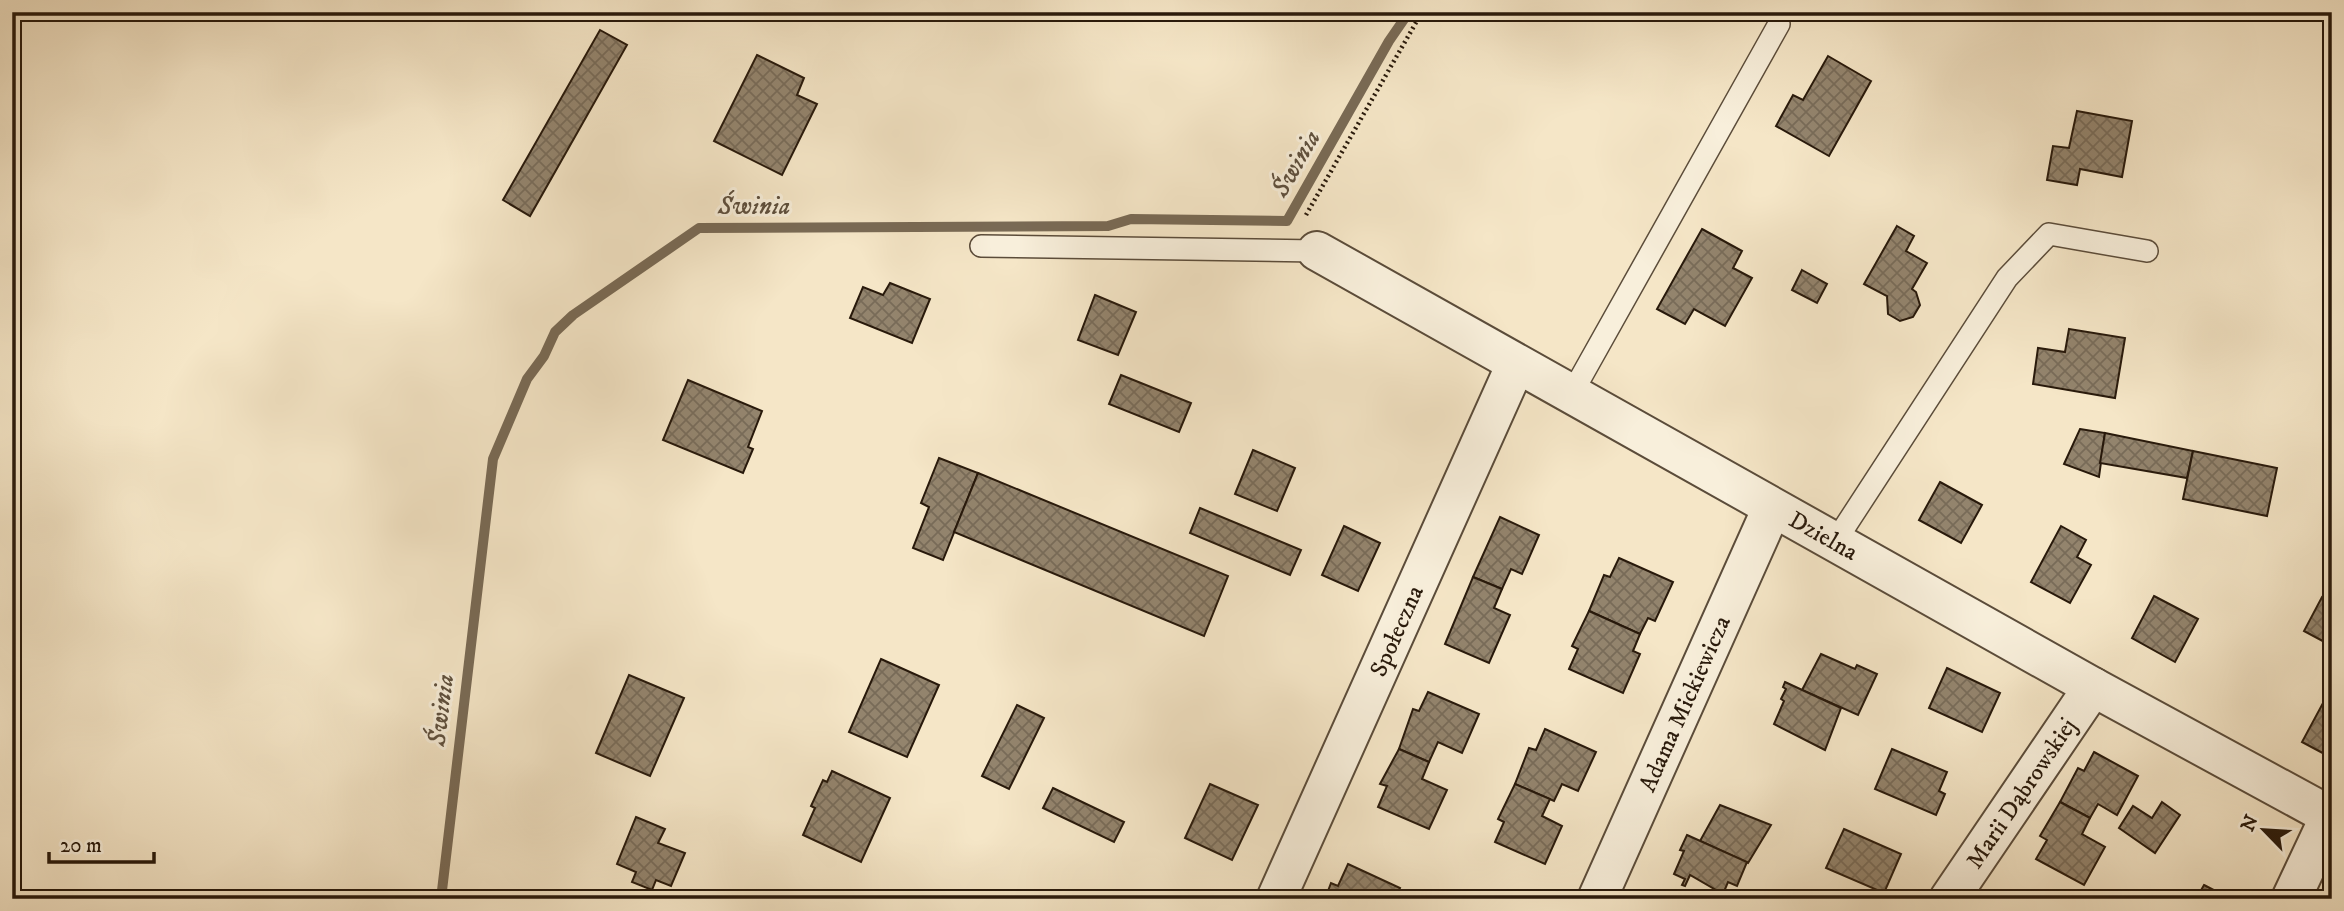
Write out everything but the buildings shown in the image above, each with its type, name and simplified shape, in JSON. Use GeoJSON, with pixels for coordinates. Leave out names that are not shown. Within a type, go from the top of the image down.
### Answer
{"type":"FeatureCollection","features":[{"type":"Feature","properties":{"kind":"street","name":"Dzielna"},"geometry":{"type":"LineString","coordinates":[[1317,251],[2093,687],[2331,816]]}},
{"type":"Feature","properties":{"kind":"street","name":"Społeczna"},"geometry":{"type":"LineString","coordinates":[[1276,899],[1516,364]]}},
{"type":"Feature","properties":{"kind":"street","name":"Adama Mickiewicza"},"geometry":{"type":"LineString","coordinates":[[1597,899],[1772,508]]}},
{"type":"Feature","properties":{"kind":"street","name":"Marii Dąbrowskiej"},"geometry":{"type":"LineString","coordinates":[[1949,899],[2093,687]]}},
{"type":"Feature","properties":{"kind":"street"},"geometry":{"type":"LineString","coordinates":[[2291,899],[2331,816]]}},
{"type":"Feature","properties":{"kind":"lane"},"geometry":{"type":"LineString","coordinates":[[1571,395],[1779,24]]}},
{"type":"Feature","properties":{"kind":"lane"},"geometry":{"type":"LineString","coordinates":[[1835,542],[2007,278],[2049,234],[2147,251]]}},
{"type":"Feature","properties":{"kind":"lane"},"geometry":{"type":"LineString","coordinates":[[981,246],[1317,251]]}},
{"type":"Feature","properties":{"kind":"path"},"geometry":{"type":"LineString","coordinates":[[1317,251],[1315,236],[1303,220],[1422,12]]}},
{"type":"Feature","properties":{"kind":"waterway","name":"Świnia"},"geometry":{"type":"LineString","coordinates":[[441,899],[493,459],[527,379],[544,356],[555,332],[573,315],[699,228],[1108,226],[1131,219],[1287,221],[1389,41],[1409,12]]}}]}
